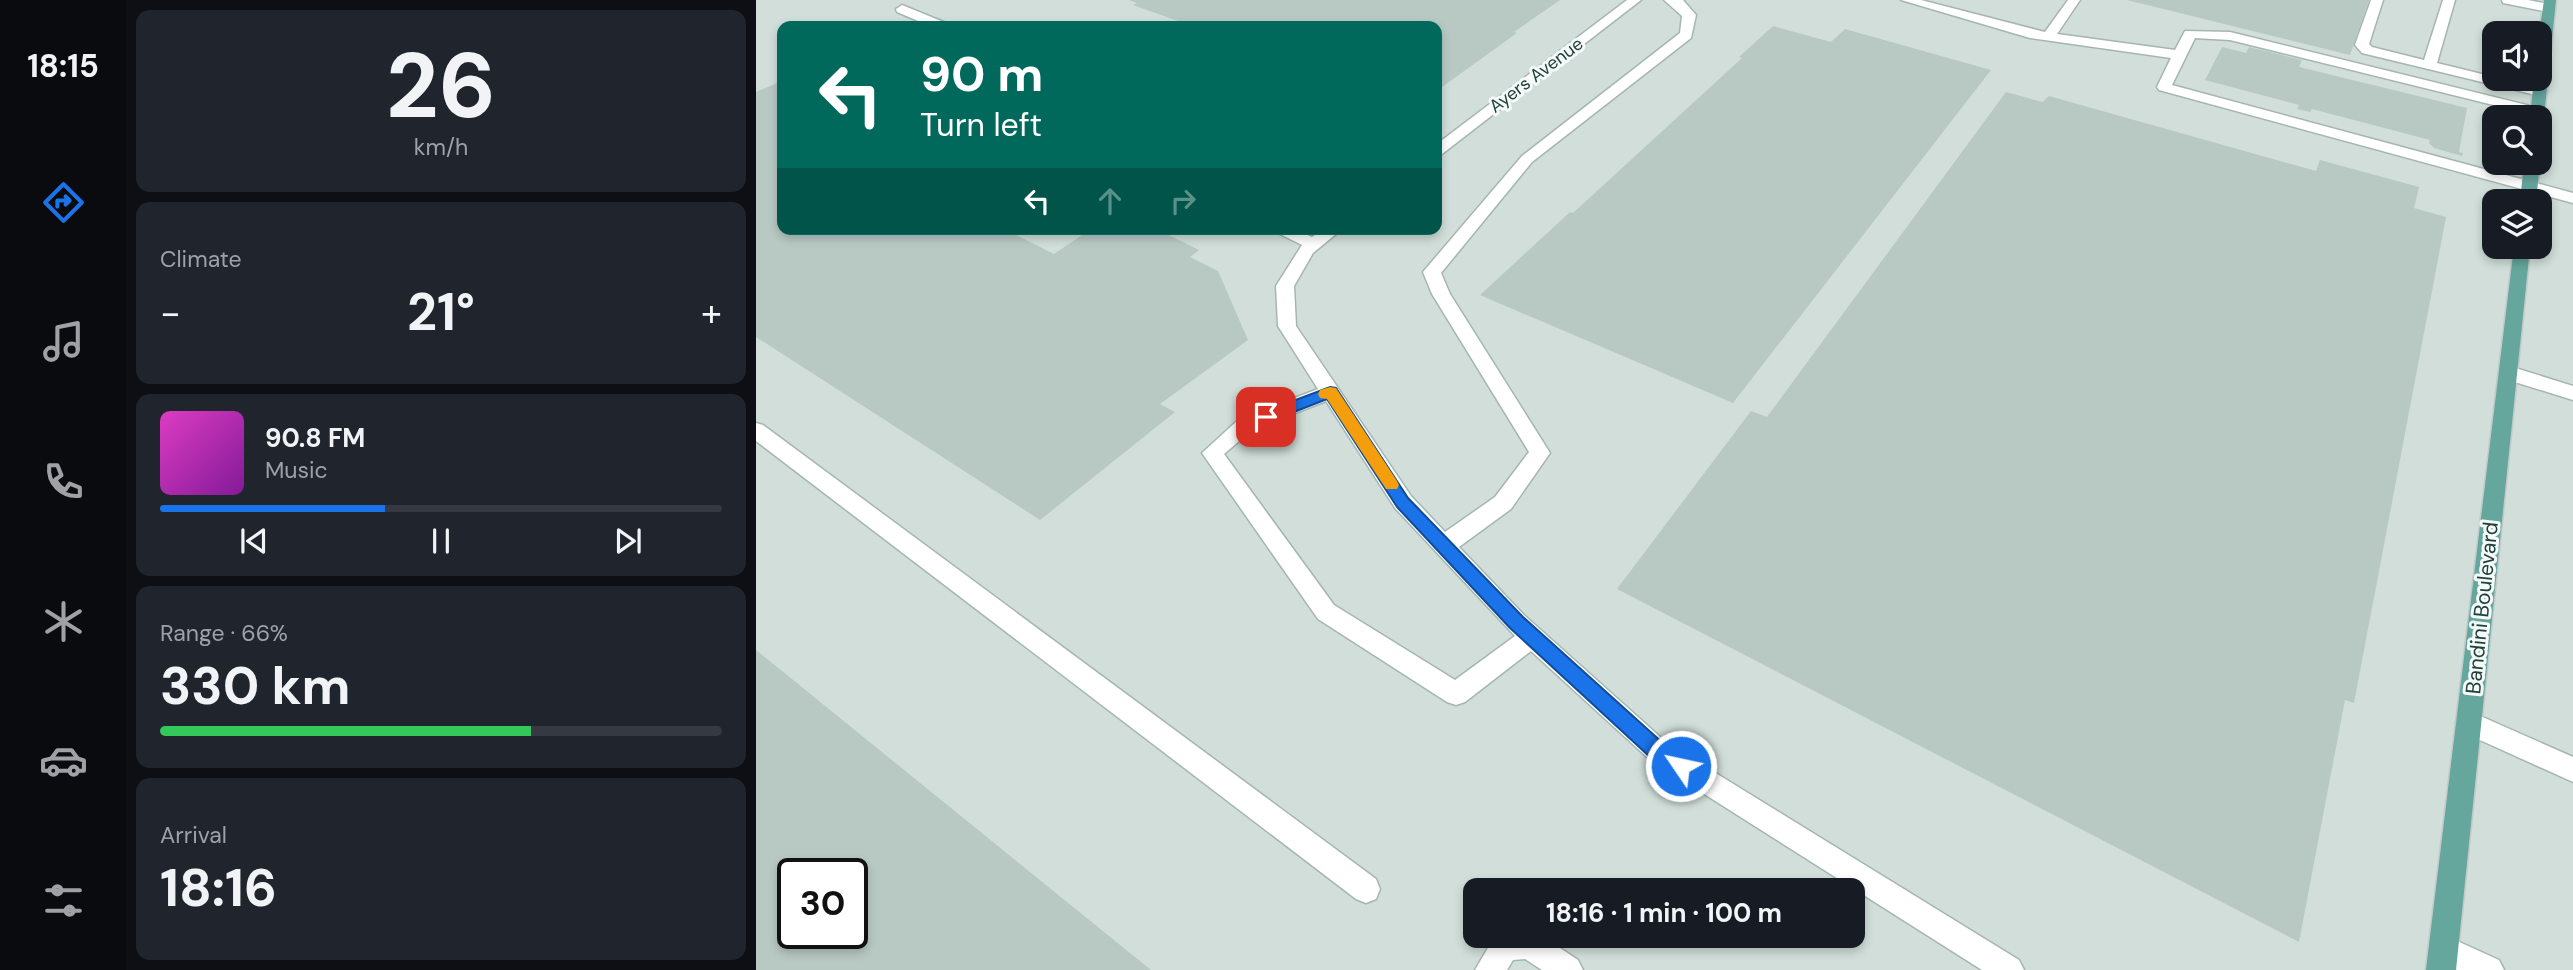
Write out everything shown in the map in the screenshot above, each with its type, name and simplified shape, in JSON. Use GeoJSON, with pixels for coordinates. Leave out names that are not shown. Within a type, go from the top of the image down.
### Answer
{"type":"FeatureCollection","features":[{"type":"Feature","properties":{"kind":"main road"},"geometry":{"type":"LineString","coordinates":[[2538,105],[2550,4]]}},
{"type":"Feature","properties":{"kind":"main road","name":"Bandini Boulevard"},"geometry":{"type":"LineString","coordinates":[[2443,960],[2521,259]]}},
{"type":"Feature","properties":{"kind":"street","name":"Ayers Avenue"},"geometry":{"type":"LineString","coordinates":[[1442,146],[1635,0]]}},
{"type":"Feature","properties":{"kind":"street"},"geometry":{"type":"LineString","coordinates":[[1443,545],[1503,503],[1540,453],[1441,294],[1432,272],[1527,159],[1686,35],[1689,15],[1678,3],[1670,0]]}},
{"type":"Feature","properties":{"kind":"street"},"geometry":{"type":"LineString","coordinates":[[1907,0],[2030,34],[2179,55]]}},
{"type":"Feature","properties":{"kind":"street"},"geometry":{"type":"LineString","coordinates":[[2048,37],[2074,0]]}},
{"type":"Feature","properties":{"kind":"street"},"geometry":{"type":"LineString","coordinates":[[2377,0],[2362,45],[2368,50],[2540,92]]}},
{"type":"Feature","properties":{"kind":"street"},"geometry":{"type":"LineString","coordinates":[[2429,65],[2449,0]]}},
{"type":"Feature","properties":{"kind":"street"},"geometry":{"type":"LineString","coordinates":[[2508,0],[2550,4]]}},
{"type":"Feature","properties":{"kind":"street"},"geometry":{"type":"LineString","coordinates":[[902,9],[930,21]]}},
{"type":"Feature","properties":{"kind":"street"},"geometry":{"type":"LineString","coordinates":[[2502,105],[2230,36],[2190,34],[2164,87],[2511,189]]}},
{"type":"Feature","properties":{"kind":"street"},"geometry":{"type":"LineString","coordinates":[[2552,196],[2573,198]]}},
{"type":"Feature","properties":{"kind":"street"},"geometry":{"type":"LineString","coordinates":[[1292,235],[1314,244]]}},
{"type":"Feature","properties":{"kind":"street"},"geometry":{"type":"LineString","coordinates":[[1326,235],[1306,250],[1286,286],[1287,326],[1403,502],[1532,636],[1658,751],[2009,970]]}},
{"type":"Feature","properties":{"kind":"street"},"geometry":{"type":"LineString","coordinates":[[2508,373],[2573,393]]}},
{"type":"Feature","properties":{"kind":"street"},"geometry":{"type":"LineString","coordinates":[[1330,392],[1245,425],[1212,453],[1326,612],[1457,694],[1532,636]]}},
{"type":"Feature","properties":{"kind":"street"},"geometry":{"type":"LineString","coordinates":[[756,430],[1366,888]]}},
{"type":"Feature","properties":{"kind":"street"},"geometry":{"type":"LineString","coordinates":[[2469,723],[2573,770]]}},
{"type":"Feature","properties":{"kind":"street"},"geometry":{"type":"LineString","coordinates":[[1490,970],[1505,946],[1528,944],[1567,970]]}},
{"type":"Feature","properties":{"kind":"street"},"geometry":{"type":"LineString","coordinates":[[2443,960],[2489,970]]}},
{"type":"Feature","properties":{"kind":"shaded area"},"geometry":{"type":"Polygon","coordinates":[[[756,0],[2573,0],[2573,970],[756,970],[756,0]]]}},
{"type":"Feature","properties":{"kind":"building"},"geometry":{"type":"Polygon","coordinates":[[[1129,0],[1560,0],[1442,87],[1442,21],[1178,21],[1133,5],[1137,3],[1129,0]]]}},
{"type":"Feature","properties":{"kind":"building"},"geometry":{"type":"Polygon","coordinates":[[[2127,0],[2369,0],[2350,55],[2127,0]]]}},
{"type":"Feature","properties":{"kind":"building"},"geometry":{"type":"Polygon","coordinates":[[[1773,26],[1831,42],[1845,29],[1991,70],[1733,403],[1480,295],[1742,58],[1739,57],[1773,26]]]}},
{"type":"Feature","properties":{"kind":"building"},"geometry":{"type":"Polygon","coordinates":[[[2222,47],[2246,53],[2249,47],[2302,60],[2299,67],[2467,108],[2459,152],[2463,153],[2462,156],[2434,148],[2429,143],[2430,140],[2312,109],[2310,112],[2297,109],[2299,105],[2205,80],[2222,47]]]}},
{"type":"Feature","properties":{"kind":"building"},"geometry":{"type":"Polygon","coordinates":[[[777,83],[777,235],[1016,235],[1054,254],[1082,235],[1168,235],[1199,250],[1190,257],[1218,271],[1248,340],[1160,404],[1175,412],[1040,520],[756,337],[756,92],[777,83]]]}},
{"type":"Feature","properties":{"kind":"building"},"geometry":{"type":"Polygon","coordinates":[[[2006,92],[2042,102],[2049,96],[2316,171],[2320,160],[2419,187],[2414,208],[2446,217],[2354,703],[2345,700],[2299,942],[1617,589],[1751,411],[1767,417],[2006,92]]]}},
{"type":"Feature","properties":{"kind":"building"},"geometry":{"type":"Polygon","coordinates":[[[756,650],[1151,970],[756,970],[756,650]]]}},
{"type":"Feature","properties":{"kind":"slow traffic"},"geometry":{"type":"LineString","coordinates":[[1325,394],[1330,392],[1392,485]]}},
{"type":"Feature","properties":{"kind":"route"},"geometry":{"type":"LineString","coordinates":[[1266,417],[1330,392],[1403,502],[1416,517],[1516,622],[1658,751],[1681,766]]}}]}
